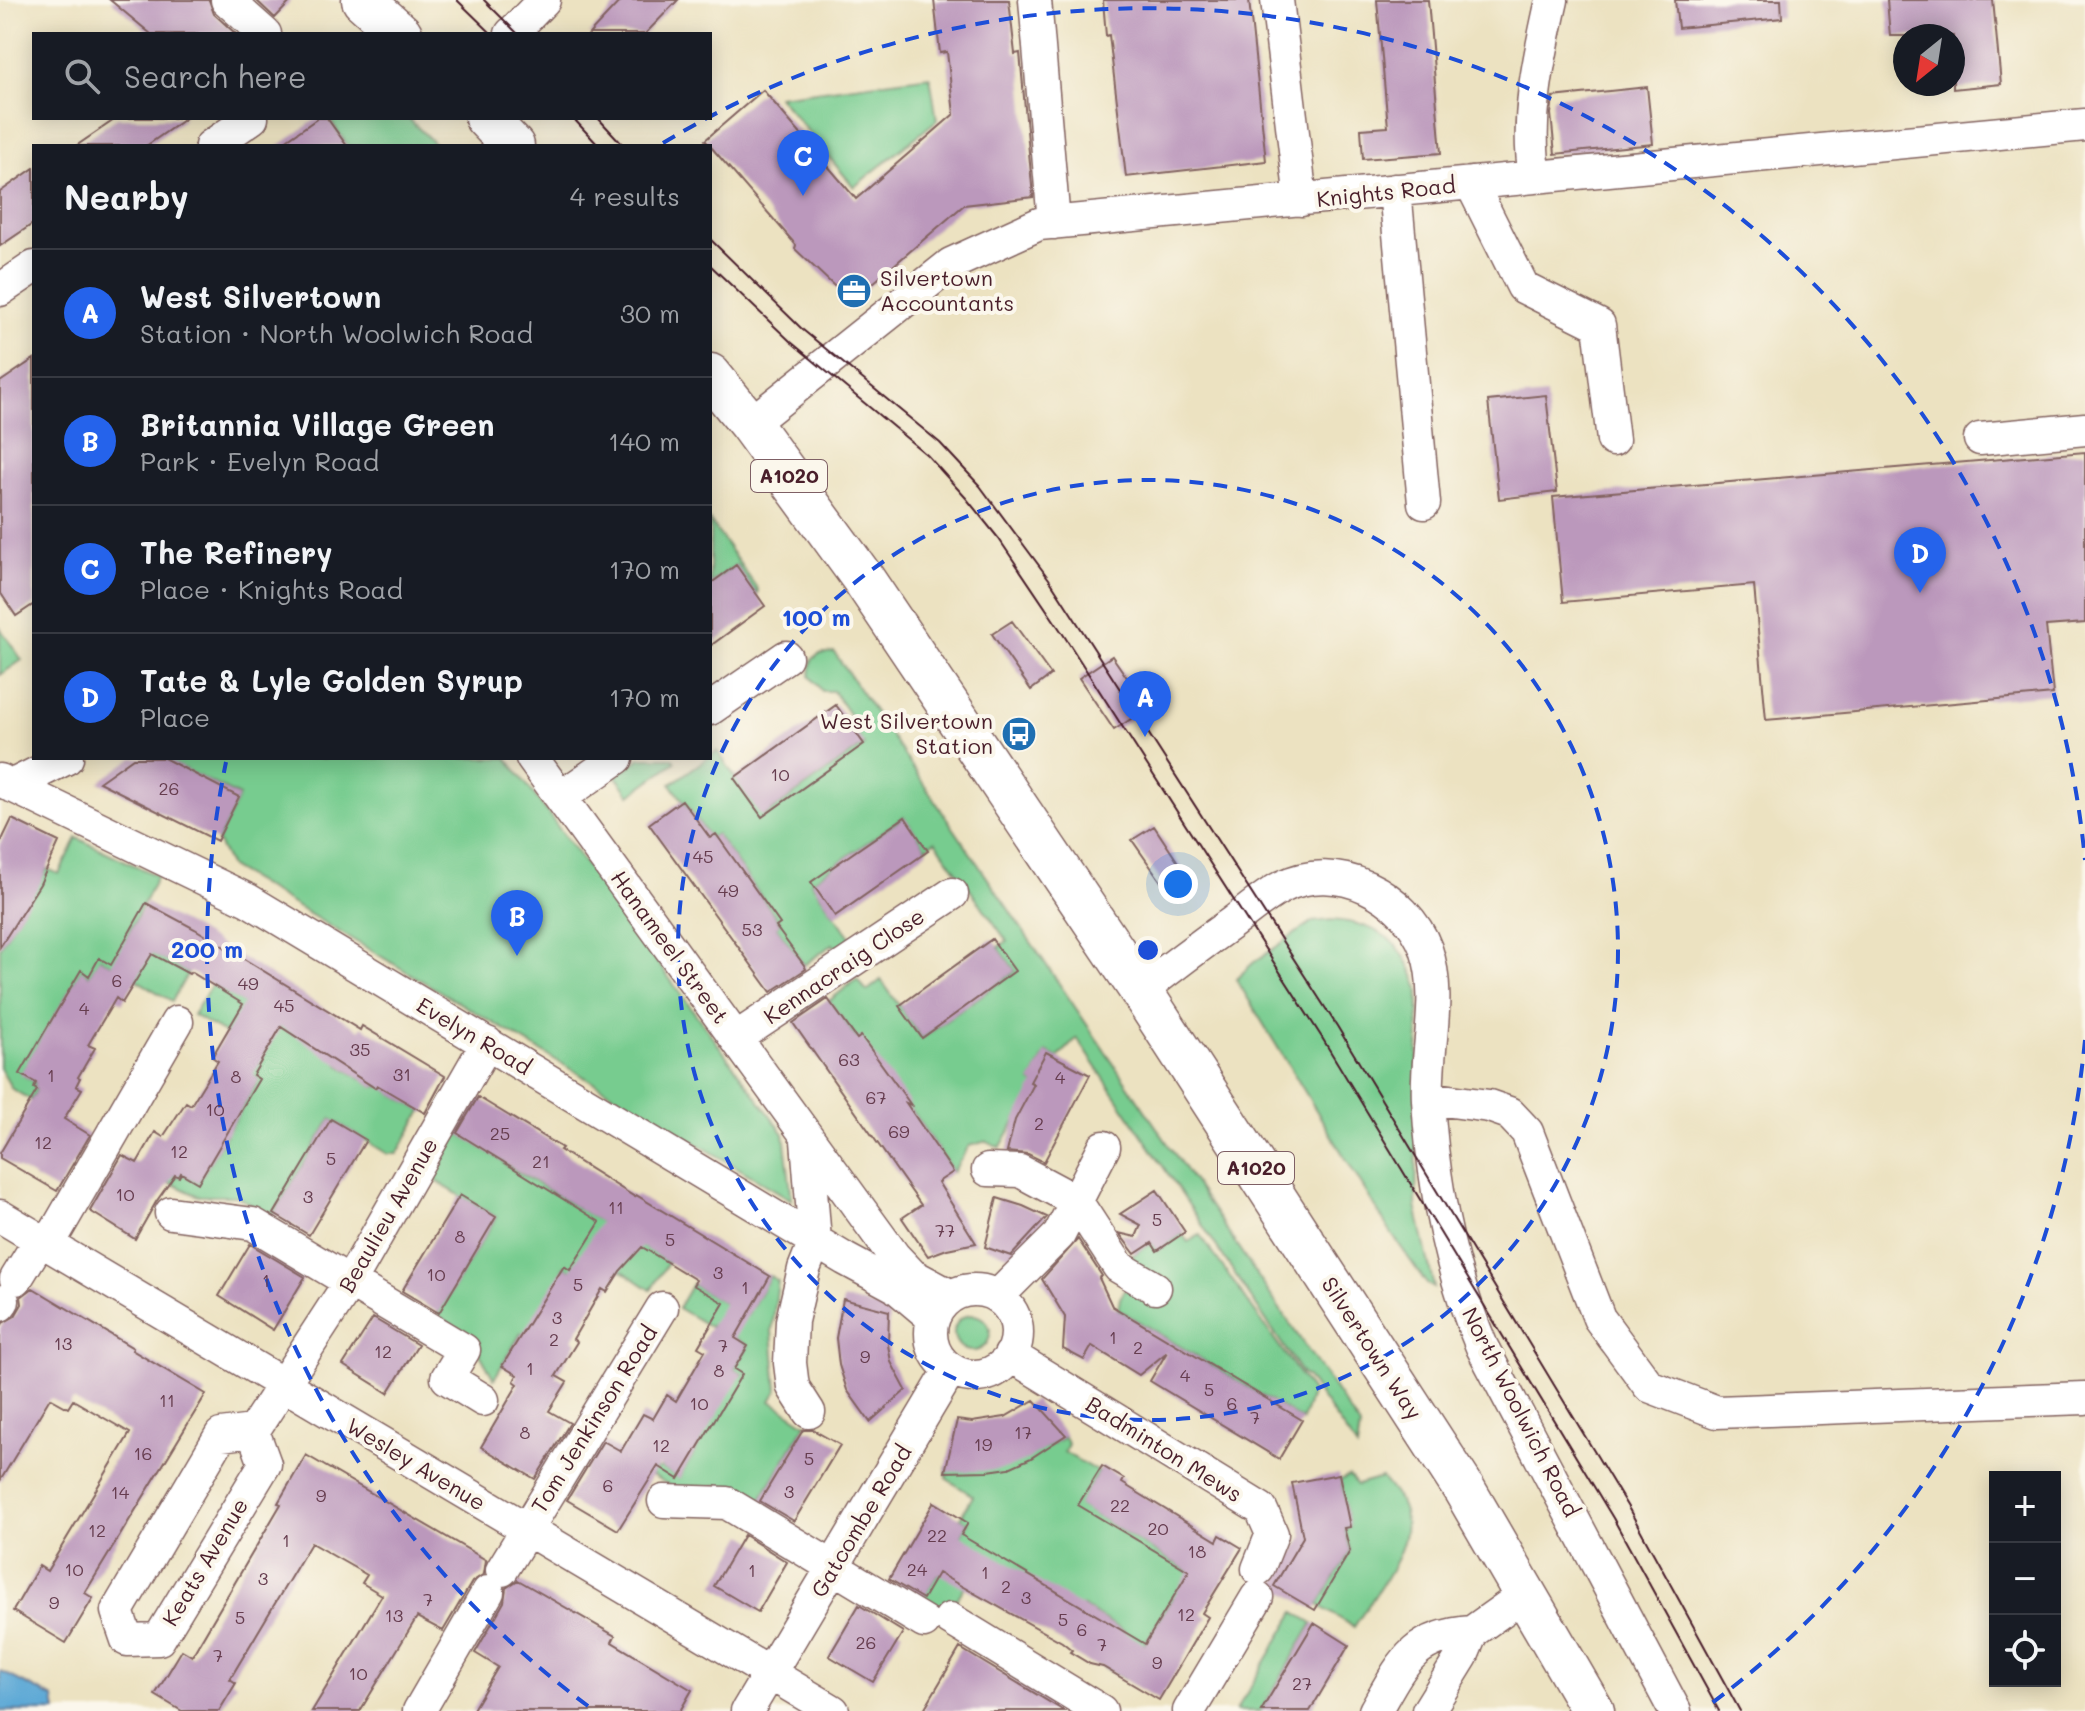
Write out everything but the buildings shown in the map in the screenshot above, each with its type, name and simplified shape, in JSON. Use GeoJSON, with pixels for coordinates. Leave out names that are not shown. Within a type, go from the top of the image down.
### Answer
{"type":"FeatureCollection","features":[{"type":"Feature","properties":{"kind":"main road"},"geometry":{"type":"LineString","coordinates":[[488,120],[511,144]]}},
{"type":"Feature","properties":{"kind":"main road","name":"A1020"},"geometry":{"type":"LineString","coordinates":[[712,377],[750,424],[890,617],[1141,991]]}},
{"type":"Feature","properties":{"kind":"main road","name":"Silvertown Way"},"geometry":{"type":"LineString","coordinates":[[1141,991],[1448,1465],[1593,1711]]}},
{"type":"Feature","properties":{"kind":"street"},"geometry":{"type":"LineString","coordinates":[[227,0],[263,32]]}},
{"type":"Feature","properties":{"kind":"street"},"geometry":{"type":"LineString","coordinates":[[513,32],[544,0]]}},
{"type":"Feature","properties":{"kind":"street"},"geometry":{"type":"LineString","coordinates":[[1035,0],[1054,223]]}},
{"type":"Feature","properties":{"kind":"street"},"geometry":{"type":"LineString","coordinates":[[1277,0],[1301,200]]}},
{"type":"Feature","properties":{"kind":"street"},"geometry":{"type":"LineString","coordinates":[[1535,177],[1531,155],[1532,106],[1536,71],[1552,0]]}},
{"type":"Feature","properties":{"kind":"street"},"geometry":{"type":"LineString","coordinates":[[214,144],[249,120]]}},
{"type":"Feature","properties":{"kind":"street","name":"Knights Road"},"geometry":{"type":"LineString","coordinates":[[750,424],[951,264],[1039,224],[2085,125]]}},
{"type":"Feature","properties":{"kind":"street"},"geometry":{"type":"LineString","coordinates":[[1471,183],[1523,287],[1599,325],[1613,440]]}},
{"type":"Feature","properties":{"kind":"street"},"geometry":{"type":"LineString","coordinates":[[1395,190],[1424,503]]}},
{"type":"Feature","properties":{"kind":"street"},"geometry":{"type":"LineString","coordinates":[[0,290],[32,268]]}},
{"type":"Feature","properties":{"kind":"street"},"geometry":{"type":"LineString","coordinates":[[1980,439],[2085,429]]}},
{"type":"Feature","properties":{"kind":"street"},"geometry":{"type":"LineString","coordinates":[[712,708],[786,657]]}},
{"type":"Feature","properties":{"kind":"street"},"geometry":{"type":"LineString","coordinates":[[6,783],[62,760]]}},
{"type":"Feature","properties":{"kind":"street","name":"Hanameel Street"},"geometry":{"type":"LineString","coordinates":[[533,760],[894,1256],[942,1307]]}},
{"type":"Feature","properties":{"kind":"street"},"geometry":{"type":"LineString","coordinates":[[561,797],[614,760]]}},
{"type":"Feature","properties":{"kind":"street","name":"Evelyn Road"},"geometry":{"type":"LineString","coordinates":[[6,783],[248,900],[815,1241],[895,1286],[942,1307]]}},
{"type":"Feature","properties":{"kind":"street","name":"North Woolwich Road"},"geometry":{"type":"LineString","coordinates":[[1141,991],[1283,886],[1318,878],[1365,885],[1391,900],[1412,925],[1426,949],[1434,988],[1428,1098],[1444,1228],[1464,1304],[1482,1347],[1675,1711]]}},
{"type":"Feature","properties":{"kind":"street","name":"Kennacraig Close"},"geometry":{"type":"LineString","coordinates":[[736,1038],[952,894]]}},
{"type":"Feature","properties":{"kind":"street"},"geometry":{"type":"LineString","coordinates":[[6,1295],[44,1242],[177,1022]]}},
{"type":"Feature","properties":{"kind":"street","name":"Beaulieu Avenue"},"geometry":{"type":"LineString","coordinates":[[285,1384],[350,1282],[487,1043]]}},
{"type":"Feature","properties":{"kind":"street"},"geometry":{"type":"LineString","coordinates":[[1428,1098],[1489,1106],[1509,1113],[1527,1132],[1599,1318],[1649,1386],[1717,1412],[2085,1398]]}},
{"type":"Feature","properties":{"kind":"street"},"geometry":{"type":"LineString","coordinates":[[807,1137],[815,1241],[804,1269],[792,1321],[790,1363],[793,1387],[809,1412]]}},
{"type":"Feature","properties":{"kind":"street"},"geometry":{"type":"LineString","coordinates":[[997,1297],[1059,1235],[1104,1147]]}},
{"type":"Feature","properties":{"kind":"street"},"geometry":{"type":"LineString","coordinates":[[988,1170],[1020,1171],[1076,1201],[1119,1267],[1155,1288]]}},
{"type":"Feature","properties":{"kind":"street"},"geometry":{"type":"LineString","coordinates":[[171,1213],[253,1224],[464,1350],[447,1378],[483,1400]]}},
{"type":"Feature","properties":{"kind":"street","name":"Wesley Avenue"},"geometry":{"type":"LineString","coordinates":[[0,1216],[833,1711]]}},
{"type":"Feature","properties":{"kind":"street"},"geometry":{"type":"LineString","coordinates":[[974,1290],[997,1297],[1007,1306],[1016,1330],[1015,1343],[1002,1365],[990,1372],[963,1374],[940,1359],[933,1346],[931,1332],[942,1307],[974,1290]]}},
{"type":"Feature","properties":{"kind":"street","name":"Tom Jenkinson Road"},"geometry":{"type":"LineString","coordinates":[[419,1711],[662,1308]]}},
{"type":"Feature","properties":{"kind":"street","name":"Badminton Mews"},"geometry":{"type":"LineString","coordinates":[[1010,1355],[1261,1509],[1272,1534],[1257,1583],[1189,1711]]}},
{"type":"Feature","properties":{"kind":"street","name":"Gatcombe Road"},"geometry":{"type":"LineString","coordinates":[[747,1711],[951,1369]]}},
{"type":"Feature","properties":{"kind":"street"},"geometry":{"type":"LineString","coordinates":[[253,1431],[285,1384]]}},
{"type":"Feature","properties":{"kind":"street","name":"Keats Avenue"},"geometry":{"type":"LineString","coordinates":[[253,1431],[265,1464],[159,1639],[127,1640],[117,1611],[221,1435],[253,1431]]}},
{"type":"Feature","properties":{"kind":"street"},"geometry":{"type":"LineString","coordinates":[[664,1501],[727,1503],[835,1567],[937,1620],[1083,1707]]}},
{"type":"Feature","properties":{"kind":"street"},"geometry":{"type":"LineString","coordinates":[[1428,1711],[1462,1656],[1472,1632],[1524,1595]]}},
{"type":"Feature","properties":{"kind":"street"},"geometry":{"type":"LineString","coordinates":[[1375,1711],[1400,1668],[1421,1645],[1447,1633],[1472,1632]]}},
{"type":"Feature","properties":{"kind":"green space"},"geometry":{"type":"Polygon","coordinates":[[[930,76],[937,120],[854,187],[778,96],[930,76]]]}},
{"type":"Feature","properties":{"kind":"green space"},"geometry":{"type":"Polygon","coordinates":[[[330,120],[410,120],[435,144],[347,144],[330,120]]]}},
{"type":"Feature","properties":{"kind":"green space"},"geometry":{"type":"Polygon","coordinates":[[[712,524],[758,590],[757,595],[736,565],[712,583],[712,524]]]}},
{"type":"Feature","properties":{"kind":"green space"},"geometry":{"type":"Polygon","coordinates":[[[0,628],[22,660],[0,675],[0,628]]]}},
{"type":"Feature","properties":{"kind":"green space"},"geometry":{"type":"Polygon","coordinates":[[[834,652],[1360,1427],[1357,1448],[1302,1374],[1077,1038],[1058,1058],[1046,1052],[1031,1082],[1036,1085],[1000,1148],[987,1141],[969,1146],[953,1172],[911,1110],[874,1134],[857,1039],[829,1001],[857,979],[867,991],[881,980],[922,1038],[1015,971],[998,947],[1007,941],[935,841],[926,848],[904,817],[811,882],[853,941],[839,952],[833,944],[804,965],[776,927],[780,923],[716,834],[710,838],[671,784],[704,760],[712,760],[712,755],[717,751],[763,817],[864,745],[847,720],[851,717],[833,691],[822,691],[810,676],[812,660],[819,654],[834,652]]]}},
{"type":"Feature","properties":{"kind":"green space"},"geometry":{"type":"Polygon","coordinates":[[[165,760],[508,760],[784,1134],[792,1200],[230,867],[217,841],[239,796],[165,760]]]}},
{"type":"Feature","properties":{"kind":"green space"},"geometry":{"type":"Polygon","coordinates":[[[638,760],[675,762],[630,795],[616,776],[638,760]]]}},
{"type":"Feature","properties":{"kind":"green space"},"geometry":{"type":"Polygon","coordinates":[[[77,838],[157,876],[126,939],[188,973],[172,1001],[100,958],[89,976],[81,971],[21,1074],[36,1083],[34,1088],[37,1090],[31,1100],[12,1089],[0,1068],[0,947],[47,869],[59,874],[77,838]]]}},
{"type":"Feature","properties":{"kind":"green space"},"geometry":{"type":"Polygon","coordinates":[[[1332,920],[1364,926],[1389,939],[1406,960],[1419,990],[1416,1206],[1434,1288],[1427,1284],[1391,1233],[1236,979],[1253,963],[1312,922],[1332,920]]]}},
{"type":"Feature","properties":{"kind":"green space"},"geometry":{"type":"Polygon","coordinates":[[[212,984],[340,1062],[339,1065],[375,1087],[380,1086],[422,1111],[397,1154],[388,1154],[331,1119],[272,1217],[237,1196],[198,1196],[164,1180],[169,1171],[178,1177],[181,1173],[198,1182],[259,1079],[253,1075],[226,1034],[193,1015],[212,984]]]}},
{"type":"Feature","properties":{"kind":"green space"},"geometry":{"type":"Polygon","coordinates":[[[458,1133],[668,1262],[651,1290],[621,1270],[570,1270],[564,1266],[530,1338],[521,1333],[494,1379],[469,1335],[437,1315],[496,1217],[434,1180],[433,1175],[458,1133]]]}},
{"type":"Feature","properties":{"kind":"green space"},"geometry":{"type":"Polygon","coordinates":[[[1182,1234],[1188,1242],[1200,1235],[1312,1392],[1302,1420],[1118,1309],[1125,1290],[1135,1291],[1157,1304],[1170,1284],[1127,1259],[1152,1243],[1157,1251],[1182,1234]]]}},
{"type":"Feature","properties":{"kind":"green space"},"geometry":{"type":"Polygon","coordinates":[[[770,1276],[778,1281],[772,1331],[777,1391],[771,1401],[806,1424],[756,1507],[718,1485],[677,1490],[652,1475],[653,1470],[661,1468],[679,1478],[698,1447],[689,1441],[742,1374],[734,1369],[748,1346],[713,1324],[710,1327],[678,1308],[692,1284],[747,1316],[770,1276]]]}},
{"type":"Feature","properties":{"kind":"green space"},"geometry":{"type":"Polygon","coordinates":[[[972,1315],[985,1320],[990,1333],[985,1346],[972,1351],[959,1346],[954,1333],[959,1320],[972,1315]]]}},
{"type":"Feature","properties":{"kind":"green space"},"geometry":{"type":"Polygon","coordinates":[[[1064,1437],[1068,1444],[1064,1452],[1098,1472],[1079,1505],[1214,1587],[1173,1597],[1124,1679],[1103,1667],[1124,1631],[1083,1607],[965,1586],[945,1619],[920,1603],[968,1523],[960,1518],[973,1496],[947,1479],[946,1467],[978,1468],[1008,1463],[1036,1453],[1064,1437]]]}},
{"type":"Feature","properties":{"kind":"green space"},"geometry":{"type":"Polygon","coordinates":[[[1349,1476],[1357,1485],[1382,1478],[1401,1505],[1406,1523],[1404,1539],[1390,1571],[1354,1627],[1318,1605],[1350,1551],[1344,1528],[1349,1527],[1340,1480],[1349,1476]]]}},
{"type":"Feature","properties":{"kind":"green space"},"geometry":{"type":"Polygon","coordinates":[[[1295,1612],[1313,1623],[1261,1711],[1236,1711],[1295,1612]]]}},
{"type":"Feature","properties":{"kind":"water"},"geometry":{"type":"Polygon","coordinates":[[[0,1671],[54,1698],[56,1711],[0,1711],[0,1671]]]}},
{"type":"Feature","properties":{"kind":"tram line"},"geometry":{"type":"LineString","coordinates":[[457,0],[490,32]]}},
{"type":"Feature","properties":{"kind":"tram line"},"geometry":{"type":"LineString","coordinates":[[484,0],[516,32]]}},
{"type":"Feature","properties":{"kind":"tram line"},"geometry":{"type":"LineString","coordinates":[[575,120],[597,144]]}},
{"type":"Feature","properties":{"kind":"tram line"},"geometry":{"type":"LineString","coordinates":[[600,120],[622,144]]}},
{"type":"Feature","properties":{"kind":"tram line"},"geometry":{"type":"LineString","coordinates":[[712,241],[803,330],[940,443],[980,486],[1049,579],[1337,1026],[1629,1509],[1740,1711]]}},
{"type":"Feature","properties":{"kind":"tram line"},"geometry":{"type":"LineString","coordinates":[[712,267],[791,342],[927,455],[999,539],[1321,1036],[1613,1518],[1719,1711]]}},
{"type":"Feature","properties":{"kind":"place","name":"The Refinery"},"geometry":{"type":"Point","coordinates":[803,196]}},
{"type":"Feature","properties":{"kind":"place","name":"Silvertown Accountants"},"geometry":{"type":"Point","coordinates":[854,291]}},
{"type":"Feature","properties":{"kind":"place","name":"Tate & Lyle Golden Syrup"},"geometry":{"type":"Point","coordinates":[1920,593]}},
{"type":"Feature","properties":{"kind":"place","name":"West Silvertown Station"},"geometry":{"type":"Point","coordinates":[1019,734]}},
{"type":"Feature","properties":{"kind":"place","name":"West Silvertown"},"geometry":{"type":"Point","coordinates":[1145,737]}},
{"type":"Feature","properties":{"kind":"place","name":"Britannia Village Green"},"geometry":{"type":"Point","coordinates":[517,956]}}]}
